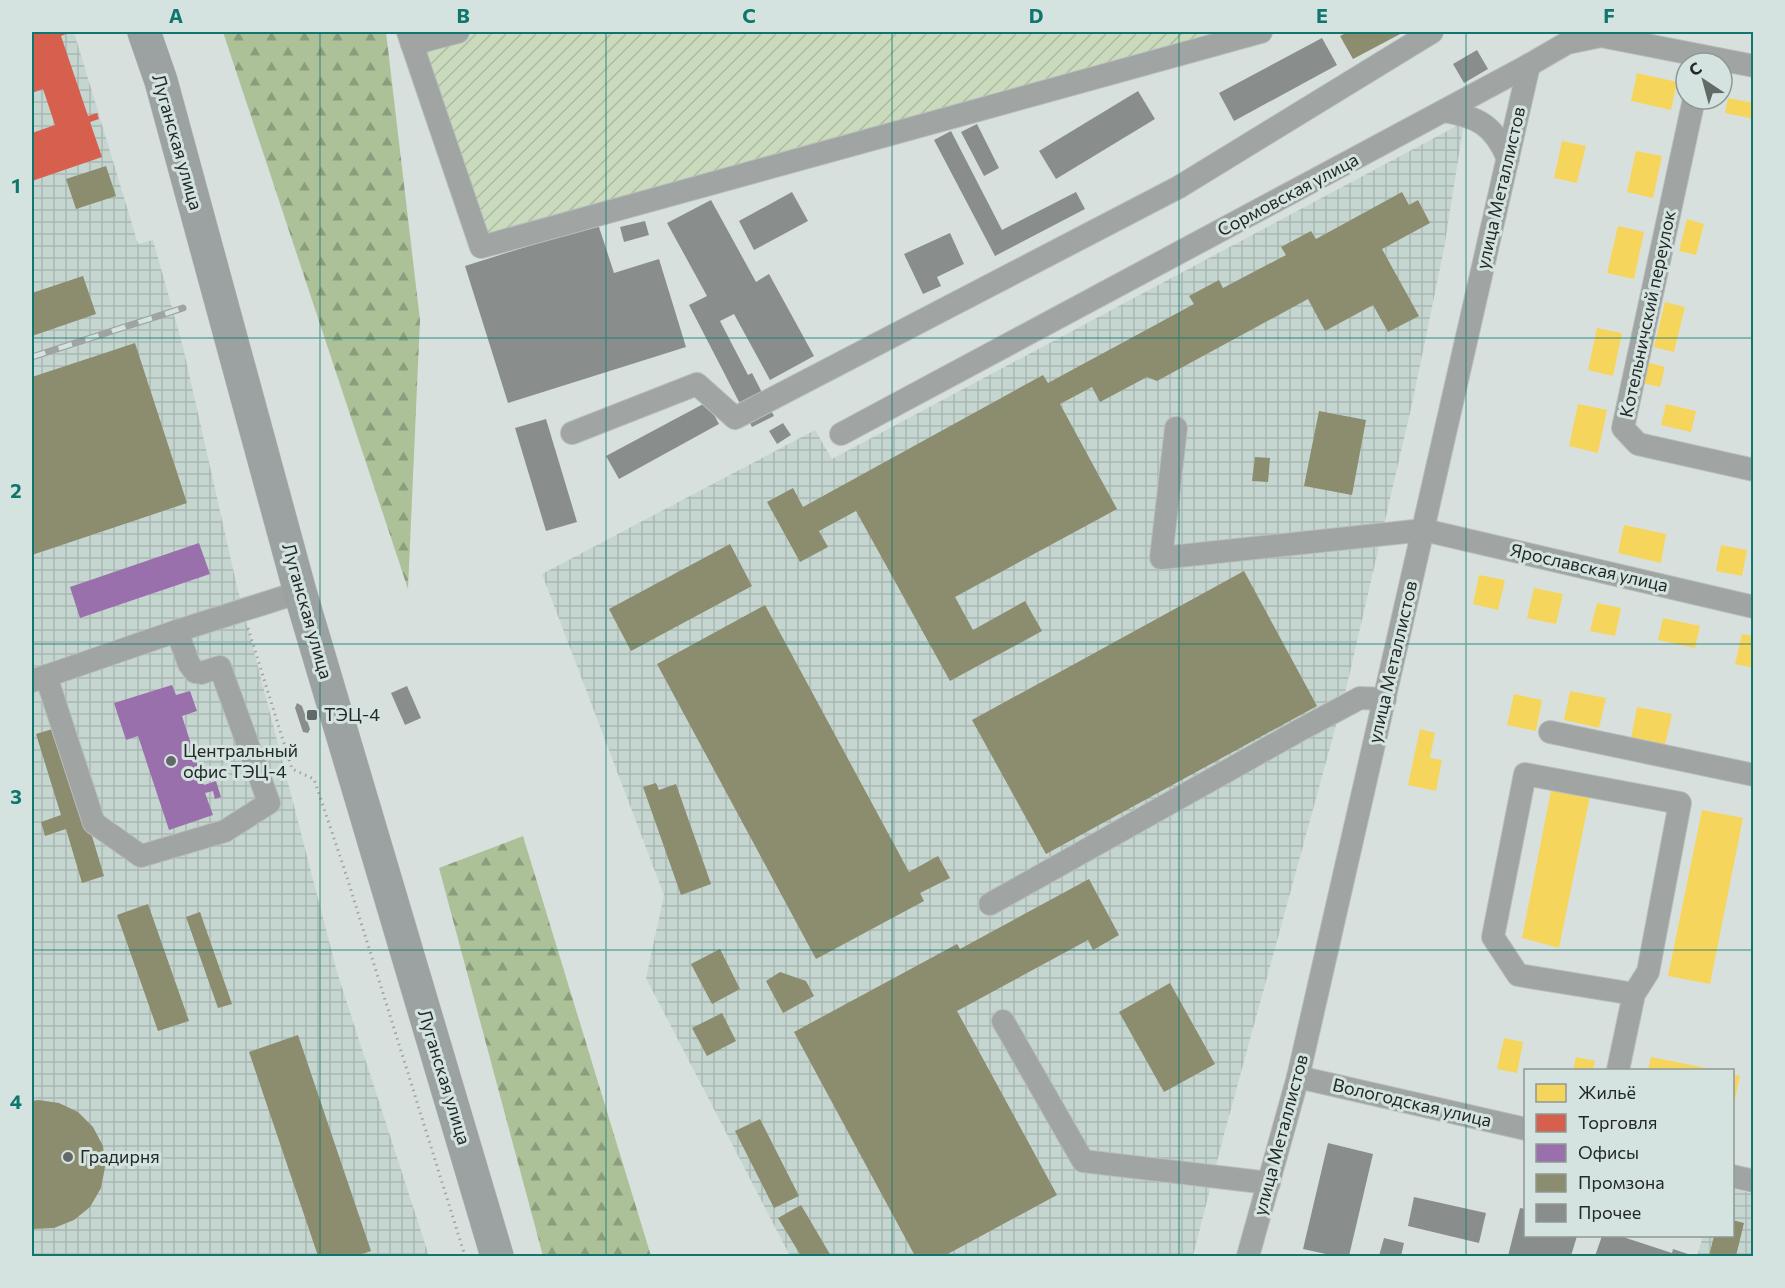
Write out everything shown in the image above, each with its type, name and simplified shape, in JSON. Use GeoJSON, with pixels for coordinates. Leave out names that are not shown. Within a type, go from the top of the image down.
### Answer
{"type":"FeatureCollection","features":[{"type":"Feature","properties":{"kind":"highway","name":"Луганская улица"},"geometry":{"type":"LineString","coordinates":[[144,32],[161,81],[300,592],[497,1257]]}},
{"type":"Feature","properties":{"kind":"street"},"geometry":{"type":"LineString","coordinates":[[458,32],[410,38],[481,248],[1261,32]]}},
{"type":"Feature","properties":{"kind":"street"},"geometry":{"type":"LineString","coordinates":[[572,433],[697,384],[735,418],[1179,187],[1432,32]]}},
{"type":"Feature","properties":{"kind":"street","name":"Сормовская улица"},"geometry":{"type":"LineString","coordinates":[[841,434],[1529,66],[1567,43],[1601,36],[1674,53]]}},
{"type":"Feature","properties":{"kind":"street","name":"Сормовская улица"},"geometry":{"type":"LineString","coordinates":[[1734,63],[1754,66]]}},
{"type":"Feature","properties":{"kind":"street","name":"улица Металлистов"},"geometry":{"type":"LineString","coordinates":[[1248,1257],[1298,1077],[1529,66]]}},
{"type":"Feature","properties":{"kind":"street"},"geometry":{"type":"LineString","coordinates":[[1444,111],[1466,115],[1482,123],[1496,134],[1508,159]]}},
{"type":"Feature","properties":{"kind":"street","name":"Котельничский переулок"},"geometry":{"type":"LineString","coordinates":[[1691,111],[1623,428],[1638,444],[1754,470]]}},
{"type":"Feature","properties":{"kind":"street","name":"Ярославская улица"},"geometry":{"type":"LineString","coordinates":[[1176,428],[1161,558],[1424,530],[1754,607]]}},
{"type":"Feature","properties":{"kind":"street"},"geometry":{"type":"LineString","coordinates":[[177,631],[191,669],[201,673],[220,667],[269,803],[225,831],[141,856],[94,822],[39,678],[177,631],[300,592]]}},
{"type":"Feature","properties":{"kind":"street"},"geometry":{"type":"LineString","coordinates":[[990,904],[1360,698],[1385,699]]}},
{"type":"Feature","properties":{"kind":"street"},"geometry":{"type":"LineString","coordinates":[[1550,732],[1754,775]]}},
{"type":"Feature","properties":{"kind":"street"},"geometry":{"type":"LineString","coordinates":[[1618,1069],[1634,994],[1648,972],[1680,803],[1525,774],[1493,937],[1518,975],[1634,994]]}},
{"type":"Feature","properties":{"kind":"street"},"geometry":{"type":"LineString","coordinates":[[1003,1021],[1083,1161],[1269,1183]]}},
{"type":"Feature","properties":{"kind":"street","name":"Вологодская улица"},"geometry":{"type":"LineString","coordinates":[[1298,1077],[1524,1129]]}},
{"type":"Feature","properties":{"kind":"street"},"geometry":{"type":"LineString","coordinates":[[1734,1176],[1754,1181]]}},
{"type":"Feature","properties":{"kind":"path"},"geometry":{"type":"LineString","coordinates":[[246,620],[292,770],[314,779],[465,1257]]}},
{"type":"Feature","properties":{"kind":"shaded area"},"geometry":{"type":"Polygon","coordinates":[[[32,32],[74,32],[138,244],[153,240],[183,347],[236,582],[337,972],[429,1256],[32,1256],[32,32]]]}},
{"type":"Feature","properties":{"kind":"shaded area"},"geometry":{"type":"Polygon","coordinates":[[[1464,122],[1444,249],[1412,404],[1346,689],[1193,1256],[790,1256],[646,978],[664,895],[542,574],[815,430],[832,459],[1464,122]]]}},
{"type":"Feature","properties":{"kind":"shaded area"},"geometry":{"type":"Polygon","coordinates":[[[1734,1189],[1753,1194],[1753,1256],[1697,1256],[1703,1237],[1734,1237],[1734,1189]]]}},
{"type":"Feature","properties":{"kind":"green space"},"geometry":{"type":"Polygon","coordinates":[[[223,32],[386,32],[420,320],[408,589],[223,32]]]}},
{"type":"Feature","properties":{"kind":"green space"},"geometry":{"type":"Polygon","coordinates":[[[418,32],[1249,32],[486,240],[418,32]]]}},
{"type":"Feature","properties":{"kind":"green space"},"geometry":{"type":"Polygon","coordinates":[[[523,836],[651,1256],[543,1256],[439,868],[523,836]]]}},
{"type":"Feature","properties":{"kind":"building: Жильё"},"geometry":{"type":"Polygon","coordinates":[[[1637,73],[1674,81],[1671,110],[1631,101],[1637,73]]]}},
{"type":"Feature","properties":{"kind":"building: Жильё"},"geometry":{"type":"Polygon","coordinates":[[[1734,99],[1754,103],[1754,119],[1725,113],[1725,111],[1734,111],[1734,99]]]}},
{"type":"Feature","properties":{"kind":"building: Жильё"},"geometry":{"type":"Polygon","coordinates":[[[1562,141],[1586,146],[1577,183],[1554,178],[1562,141]]]}},
{"type":"Feature","properties":{"kind":"building: Жильё"},"geometry":{"type":"Polygon","coordinates":[[[1636,151],[1662,156],[1653,198],[1627,192],[1636,151]]]}},
{"type":"Feature","properties":{"kind":"building: Жильё"},"geometry":{"type":"Polygon","coordinates":[[[1687,219],[1704,224],[1696,255],[1679,251],[1687,219]]]}},
{"type":"Feature","properties":{"kind":"building: Жильё"},"geometry":{"type":"Polygon","coordinates":[[[1618,226],[1644,232],[1634,279],[1607,273],[1618,226]]]}},
{"type":"Feature","properties":{"kind":"building: Жильё"},"geometry":{"type":"Polygon","coordinates":[[[1665,302],[1685,307],[1674,352],[1654,347],[1665,302]]]}},
{"type":"Feature","properties":{"kind":"building: Жильё"},"geometry":{"type":"Polygon","coordinates":[[[1597,328],[1622,333],[1613,376],[1588,370],[1597,328]]]}},
{"type":"Feature","properties":{"kind":"building: Жильё"},"geometry":{"type":"Polygon","coordinates":[[[1643,361],[1665,367],[1660,387],[1638,382],[1643,361]]]}},
{"type":"Feature","properties":{"kind":"building: Жильё"},"geometry":{"type":"Polygon","coordinates":[[[1578,404],[1607,410],[1598,453],[1569,446],[1578,404]]]}},
{"type":"Feature","properties":{"kind":"building: Жильё"},"geometry":{"type":"Polygon","coordinates":[[[1666,404],[1696,411],[1691,432],[1661,425],[1666,404]]]}},
{"type":"Feature","properties":{"kind":"building: Жильё"},"geometry":{"type":"Polygon","coordinates":[[[1624,525],[1666,534],[1661,563],[1618,553],[1624,525]]]}},
{"type":"Feature","properties":{"kind":"building: Жильё"},"geometry":{"type":"Polygon","coordinates":[[[1721,545],[1747,550],[1742,576],[1716,571],[1721,545]]]}},
{"type":"Feature","properties":{"kind":"building: Жильё"},"geometry":{"type":"Polygon","coordinates":[[[1479,575],[1505,580],[1498,610],[1473,604],[1479,575]]]}},
{"type":"Feature","properties":{"kind":"building: Жильё"},"geometry":{"type":"Polygon","coordinates":[[[1534,588],[1563,594],[1556,624],[1527,618],[1534,588]]]}},
{"type":"Feature","properties":{"kind":"building: Жильё"},"geometry":{"type":"Polygon","coordinates":[[[1597,603],[1621,608],[1615,636],[1590,631],[1597,603]]]}},
{"type":"Feature","properties":{"kind":"building: Жильё"},"geometry":{"type":"Polygon","coordinates":[[[1663,618],[1700,626],[1695,648],[1658,640],[1663,618]]]}},
{"type":"Feature","properties":{"kind":"building: Жильё"},"geometry":{"type":"Polygon","coordinates":[[[1742,634],[1754,636],[1754,668],[1735,664],[1742,634]]]}},
{"type":"Feature","properties":{"kind":"building: Жильё"},"geometry":{"type":"Polygon","coordinates":[[[1570,691],[1606,698],[1599,728],[1564,720],[1570,691]]]}},
{"type":"Feature","properties":{"kind":"building: Жильё"},"geometry":{"type":"Polygon","coordinates":[[[1514,694],[1542,700],[1536,731],[1507,725],[1514,694]]]}},
{"type":"Feature","properties":{"kind":"building: Жильё"},"geometry":{"type":"Polygon","coordinates":[[[1637,707],[1672,714],[1665,745],[1631,738],[1637,707]]]}},
{"type":"Feature","properties":{"kind":"building: Жильё"},"geometry":{"type":"Polygon","coordinates":[[[1420,729],[1435,733],[1430,758],[1442,760],[1436,791],[1408,785],[1420,729]]]}},
{"type":"Feature","properties":{"kind":"building: Жильё"},"geometry":{"type":"Polygon","coordinates":[[[1551,791],[1590,796],[1559,948],[1522,938],[1551,791]]]}},
{"type":"Feature","properties":{"kind":"building: Жильё"},"geometry":{"type":"Polygon","coordinates":[[[1702,810],[1743,818],[1710,984],[1668,976],[1702,810]]]}},
{"type":"Feature","properties":{"kind":"building: Жильё"},"geometry":{"type":"Polygon","coordinates":[[[1504,1038],[1523,1042],[1517,1073],[1497,1069],[1504,1038]]]}},
{"type":"Feature","properties":{"kind":"building: Жильё"},"geometry":{"type":"Polygon","coordinates":[[[1576,1057],[1595,1061],[1593,1069],[1573,1069],[1576,1057]]]}},
{"type":"Feature","properties":{"kind":"building: Жильё"},"geometry":{"type":"Polygon","coordinates":[[[1651,1057],[1711,1069],[1648,1069],[1651,1057]]]}},
{"type":"Feature","properties":{"kind":"building: Жильё"},"geometry":{"type":"Polygon","coordinates":[[[1734,1074],[1740,1076],[1734,1103],[1734,1074]]]}},
{"type":"Feature","properties":{"kind":"building: Торговля"},"geometry":{"type":"Polygon","coordinates":[[[32,32],[65,32],[66,34],[61,36],[88,116],[97,113],[99,119],[90,122],[102,157],[32,181],[32,133],[55,125],[43,89],[32,93],[32,32]]]}},
{"type":"Feature","properties":{"kind":"building: Офисы"},"geometry":{"type":"Polygon","coordinates":[[[199,543],[210,574],[80,618],[70,587],[199,543]]]}},
{"type":"Feature","properties":{"kind":"building: Офисы","name":"Центральный офис ТЭЦ-4"},"geometry":{"type":"Polygon","coordinates":[[[172,685],[176,695],[190,691],[197,711],[182,716],[204,785],[216,781],[221,797],[215,799],[213,791],[205,793],[213,815],[169,830],[138,736],[126,740],[114,703],[172,685]]]}},
{"type":"Feature","properties":{"kind":"building: Промзона"},"geometry":{"type":"Polygon","coordinates":[[[1348,32],[1404,32],[1353,59],[1340,36],[1348,32]]]}},
{"type":"Feature","properties":{"kind":"building: Промзона"},"geometry":{"type":"Polygon","coordinates":[[[106,166],[116,196],[76,209],[66,179],[106,166]]]}},
{"type":"Feature","properties":{"kind":"building: Промзона"},"geometry":{"type":"Polygon","coordinates":[[[1402,192],[1409,205],[1418,200],[1430,223],[1382,249],[1419,316],[1388,332],[1373,305],[1325,331],[1308,299],[1157,381],[1147,377],[1100,402],[1092,387],[1060,404],[1117,509],[955,597],[973,630],[1025,601],[1042,631],[950,681],[856,511],[819,531],[828,547],[800,562],[767,502],[793,488],[803,507],[1043,375],[1048,383],[1194,304],[1189,296],[1219,280],[1223,288],[1286,255],[1281,247],[1311,231],[1316,239],[1402,192]]]}},
{"type":"Feature","properties":{"kind":"building: Промзона"},"geometry":{"type":"Polygon","coordinates":[[[83,276],[96,314],[32,336],[32,293],[83,276]]]}},
{"type":"Feature","properties":{"kind":"building: Промзона"},"geometry":{"type":"Polygon","coordinates":[[[135,343],[187,503],[32,555],[32,377],[135,343]]]}},
{"type":"Feature","properties":{"kind":"building: Промзона"},"geometry":{"type":"Polygon","coordinates":[[[1319,411],[1366,420],[1352,495],[1304,486],[1319,411]]]}},
{"type":"Feature","properties":{"kind":"building: Промзона"},"geometry":{"type":"Polygon","coordinates":[[[1255,457],[1270,458],[1268,482],[1252,481],[1255,457]]]}},
{"type":"Feature","properties":{"kind":"building: Промзона"},"geometry":{"type":"Polygon","coordinates":[[[730,544],[752,586],[631,651],[609,609],[730,544]]]}},
{"type":"Feature","properties":{"kind":"building: Промзона"},"geometry":{"type":"Polygon","coordinates":[[[1244,571],[1317,706],[1046,854],[972,720],[1244,571]]]}},
{"type":"Feature","properties":{"kind":"building: Промзона"},"geometry":{"type":"Polygon","coordinates":[[[765,605],[909,872],[938,856],[950,878],[920,893],[924,901],[816,959],[657,664],[765,605]]]}},
{"type":"Feature","properties":{"kind":"building: Промзона"},"geometry":{"type":"Polygon","coordinates":[[[59,727],[104,876],[82,883],[66,829],[45,836],[41,822],[61,815],[36,734],[59,727]]]}},
{"type":"Feature","properties":{"kind":"building: Промзона"},"geometry":{"type":"Polygon","coordinates":[[[656,783],[659,790],[676,784],[711,884],[681,895],[643,787],[656,783]]]}},
{"type":"Feature","properties":{"kind":"building: Промзона"},"geometry":{"type":"Polygon","coordinates":[[[1089,879],[1119,935],[1093,950],[1088,940],[957,1011],[1057,1195],[944,1256],[915,1256],[794,1032],[957,944],[960,949],[1089,879]]]}},
{"type":"Feature","properties":{"kind":"building: Промзона"},"geometry":{"type":"Polygon","coordinates":[[[148,904],[189,1021],[158,1031],[117,915],[148,904]]]}},
{"type":"Feature","properties":{"kind":"building: Промзона"},"geometry":{"type":"Polygon","coordinates":[[[200,912],[232,1004],[218,1008],[186,917],[200,912]]]}},
{"type":"Feature","properties":{"kind":"building: Промзона"},"geometry":{"type":"Polygon","coordinates":[[[720,949],[740,989],[712,1004],[691,964],[720,949]]]}},
{"type":"Feature","properties":{"kind":"building: Промзона"},"geometry":{"type":"Polygon","coordinates":[[[780,972],[806,981],[814,996],[783,1013],[766,981],[780,972]]]}},
{"type":"Feature","properties":{"kind":"building: Промзона"},"geometry":{"type":"Polygon","coordinates":[[[1170,983],[1215,1064],[1164,1092],[1119,1012],[1170,983]]]}},
{"type":"Feature","properties":{"kind":"building: Промзона"},"geometry":{"type":"Polygon","coordinates":[[[722,1013],[736,1041],[707,1056],[692,1028],[722,1013]]]}},
{"type":"Feature","properties":{"kind":"building: Промзона"},"geometry":{"type":"Polygon","coordinates":[[[298,1035],[371,1251],[356,1256],[318,1256],[249,1052],[298,1035]]]}},
{"type":"Feature","properties":{"kind":"building: Промзона","name":"Градирня"},"geometry":{"type":"Polygon","coordinates":[[[32,1101],[59,1103],[78,1112],[93,1127],[103,1146],[105,1167],[101,1188],[90,1207],[74,1220],[54,1228],[32,1229],[32,1101]]]}},
{"type":"Feature","properties":{"kind":"building: Промзона"},"geometry":{"type":"Polygon","coordinates":[[[760,1119],[799,1196],[774,1208],[735,1131],[760,1119]]]}},
{"type":"Feature","properties":{"kind":"building: Промзона"},"geometry":{"type":"Polygon","coordinates":[[[801,1205],[831,1256],[801,1256],[778,1218],[801,1205]]]}},
{"type":"Feature","properties":{"kind":"building: Промзона"},"geometry":{"type":"Polygon","coordinates":[[[1734,1220],[1744,1223],[1736,1256],[1709,1256],[1714,1237],[1734,1237],[1734,1220]]]}},
{"type":"Feature","properties":{"kind":"building: Прочее"},"geometry":{"type":"Polygon","coordinates":[[[1322,38],[1337,65],[1234,121],[1219,93],[1322,38]]]}},
{"type":"Feature","properties":{"kind":"building: Прочее"},"geometry":{"type":"Polygon","coordinates":[[[1477,50],[1488,69],[1464,83],[1453,64],[1477,50]]]}},
{"type":"Feature","properties":{"kind":"building: Прочее"},"geometry":{"type":"Polygon","coordinates":[[[1138,91],[1155,119],[1056,179],[1039,151],[1138,91]]]}},
{"type":"Feature","properties":{"kind":"building: Прочее"},"geometry":{"type":"Polygon","coordinates":[[[977,124],[999,168],[984,176],[961,132],[977,124]]]}},
{"type":"Feature","properties":{"kind":"building: Прочее"},"geometry":{"type":"Polygon","coordinates":[[[951,131],[1002,230],[1076,192],[1085,209],[995,256],[934,140],[951,131]]]}},
{"type":"Feature","properties":{"kind":"building: Прочее"},"geometry":{"type":"Polygon","coordinates":[[[792,192],[808,221],[754,250],[739,221],[792,192]]]}},
{"type":"Feature","properties":{"kind":"building: Прочее"},"geometry":{"type":"Polygon","coordinates":[[[711,200],[756,282],[769,274],[814,356],[770,380],[734,314],[720,321],[748,375],[752,373],[774,416],[752,427],[689,305],[707,296],[667,223],[711,200]]]}},
{"type":"Feature","properties":{"kind":"building: Прочее"},"geometry":{"type":"Polygon","coordinates":[[[645,221],[649,235],[624,242],[620,227],[645,221]]]}},
{"type":"Feature","properties":{"kind":"building: Прочее"},"geometry":{"type":"Polygon","coordinates":[[[598,224],[614,273],[659,259],[686,347],[508,403],[465,266],[598,224]]]}},
{"type":"Feature","properties":{"kind":"building: Прочее"},"geometry":{"type":"Polygon","coordinates":[[[950,233],[964,264],[937,277],[941,286],[923,294],[904,254],[950,233]]]}},
{"type":"Feature","properties":{"kind":"building: Прочее"},"geometry":{"type":"Polygon","coordinates":[[[707,402],[719,424],[619,479],[606,456],[707,402]]]}},
{"type":"Feature","properties":{"kind":"building: Прочее"},"geometry":{"type":"Polygon","coordinates":[[[546,419],[577,522],[546,531],[515,428],[546,419]]]}},
{"type":"Feature","properties":{"kind":"building: Прочее"},"geometry":{"type":"Polygon","coordinates":[[[783,423],[791,435],[777,444],[769,431],[783,423]]]}},
{"type":"Feature","properties":{"kind":"building: Прочее"},"geometry":{"type":"Polygon","coordinates":[[[407,686],[421,718],[405,725],[391,693],[407,686]]]}},
{"type":"Feature","properties":{"kind":"building: Прочее"},"geometry":{"type":"Polygon","coordinates":[[[297,703],[302,706],[310,729],[308,733],[303,732],[295,708],[297,703]]]}},
{"type":"Feature","properties":{"kind":"building: Прочее"},"geometry":{"type":"Polygon","coordinates":[[[1328,1143],[1373,1154],[1349,1256],[1335,1256],[1303,1249],[1328,1143]]]}},
{"type":"Feature","properties":{"kind":"building: Прочее"},"geometry":{"type":"Polygon","coordinates":[[[1414,1197],[1486,1213],[1479,1243],[1408,1226],[1414,1197]]]}},
{"type":"Feature","properties":{"kind":"building: Прочее"},"geometry":{"type":"Polygon","coordinates":[[[1520,1208],[1524,1209],[1524,1237],[1577,1237],[1571,1256],[1508,1256],[1520,1208]]]}},
{"type":"Feature","properties":{"kind":"building: Прочее"},"geometry":{"type":"Polygon","coordinates":[[[1602,1237],[1623,1237],[1672,1253],[1673,1249],[1694,1256],[1595,1256],[1602,1237]]]}},
{"type":"Feature","properties":{"kind":"building: Прочее"},"geometry":{"type":"Polygon","coordinates":[[[1384,1238],[1404,1243],[1401,1256],[1379,1256],[1384,1238]]]}},
{"type":"Feature","properties":{"kind":"railway"},"geometry":{"type":"LineString","coordinates":[[32,357],[183,308]]}},
{"type":"Feature","properties":{"kind":"place","name":"ТЭЦ-4"},"geometry":{"type":"Point","coordinates":[312,715]}},
{"type":"Feature","properties":{"kind":"place","name":"Центральный офис ТЭЦ-4"},"geometry":{"type":"Point","coordinates":[171,761]}},
{"type":"Feature","properties":{"kind":"place","name":"Градирня"},"geometry":{"type":"Point","coordinates":[68,1157]}}]}
